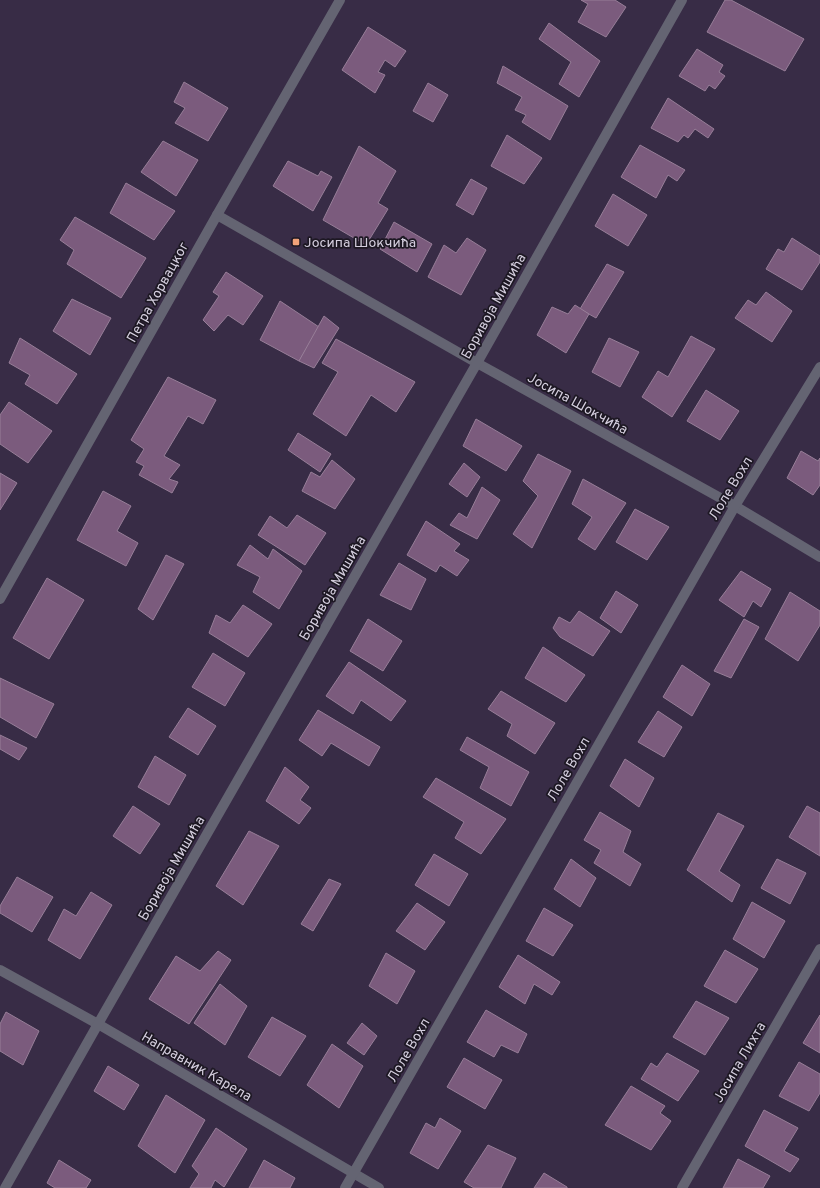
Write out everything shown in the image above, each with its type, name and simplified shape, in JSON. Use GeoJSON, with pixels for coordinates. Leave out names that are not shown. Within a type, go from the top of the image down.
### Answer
{"type":"FeatureCollection","features":[{"type":"Feature","properties":{"kind":"street","name":"Петра Хорвацког"},"geometry":{"type":"LineString","coordinates":[[0,599],[217,214],[340,0]]}},
{"type":"Feature","properties":{"kind":"street","name":"Боривоја Мишића"},"geometry":{"type":"LineString","coordinates":[[5,1188],[477,363],[682,0]]}},
{"type":"Feature","properties":{"kind":"street","name":"Јосипа Шокчића"},"geometry":{"type":"LineString","coordinates":[[217,214],[477,363],[735,506],[820,557]]}},
{"type":"Feature","properties":{"kind":"street","name":"Лоле Вохл"},"geometry":{"type":"LineString","coordinates":[[345,1188],[735,506],[820,367]]}},
{"type":"Feature","properties":{"kind":"street","name":"Јосипа Лихта"},"geometry":{"type":"LineString","coordinates":[[682,1188],[820,949]]}},
{"type":"Feature","properties":{"kind":"street","name":"Направник Карела"},"geometry":{"type":"LineString","coordinates":[[0,970],[98,1024],[379,1188]]}},
{"type":"Feature","properties":{"kind":"building"},"geometry":{"type":"Polygon","coordinates":[[[581,0],[615,0],[626,7],[606,37],[578,22],[588,4],[581,0]]]}},
{"type":"Feature","properties":{"kind":"building"},"geometry":{"type":"Polygon","coordinates":[[[725,0],[731,0],[804,39],[785,71],[707,32],[725,0]]]}},
{"type":"Feature","properties":{"kind":"building"},"geometry":{"type":"Polygon","coordinates":[[[549,23],[600,61],[579,97],[559,84],[571,62],[539,39],[549,23]]]}},
{"type":"Feature","properties":{"kind":"building"},"geometry":{"type":"Polygon","coordinates":[[[368,27],[406,51],[395,67],[385,60],[378,72],[385,75],[375,93],[342,70],[368,27]]]}},
{"type":"Feature","properties":{"kind":"building"},"geometry":{"type":"Polygon","coordinates":[[[697,49],[723,65],[719,72],[725,76],[715,89],[709,85],[705,91],[679,76],[697,49]]]}},
{"type":"Feature","properties":{"kind":"building"},"geometry":{"type":"Polygon","coordinates":[[[503,66],[568,106],[550,140],[522,122],[526,115],[515,110],[522,97],[497,83],[503,66]]]}},
{"type":"Feature","properties":{"kind":"building"},"geometry":{"type":"Polygon","coordinates":[[[184,82],[228,108],[208,141],[175,123],[185,108],[174,102],[184,82]]]}},
{"type":"Feature","properties":{"kind":"building"},"geometry":{"type":"Polygon","coordinates":[[[428,83],[448,95],[433,122],[413,111],[428,83]]]}},
{"type":"Feature","properties":{"kind":"building"},"geometry":{"type":"Polygon","coordinates":[[[668,98],[714,129],[708,138],[695,129],[688,138],[684,135],[678,142],[651,128],[668,98]]]}},
{"type":"Feature","properties":{"kind":"building"},"geometry":{"type":"Polygon","coordinates":[[[507,135],[542,158],[524,184],[491,166],[507,135]]]}},
{"type":"Feature","properties":{"kind":"building"},"geometry":{"type":"Polygon","coordinates":[[[163,141],[198,160],[176,196],[141,172],[163,141]]]}},
{"type":"Feature","properties":{"kind":"building"},"geometry":{"type":"Polygon","coordinates":[[[640,145],[685,170],[677,181],[668,175],[656,198],[621,177],[640,145]]]}},
{"type":"Feature","properties":{"kind":"building"},"geometry":{"type":"Polygon","coordinates":[[[359,146],[396,171],[378,203],[388,209],[366,245],[323,220],[359,146]]]}},
{"type":"Feature","properties":{"kind":"building"},"geometry":{"type":"Polygon","coordinates":[[[288,161],[318,176],[321,171],[332,177],[313,211],[273,186],[288,161]]]}},
{"type":"Feature","properties":{"kind":"building"},"geometry":{"type":"Polygon","coordinates":[[[471,179],[487,188],[473,215],[456,205],[471,179]]]}},
{"type":"Feature","properties":{"kind":"building"},"geometry":{"type":"Polygon","coordinates":[[[126,183],[175,211],[154,240],[110,213],[126,183]]]}},
{"type":"Feature","properties":{"kind":"building"},"geometry":{"type":"Polygon","coordinates":[[[613,194],[647,215],[628,246],[595,226],[613,194]]]}},
{"type":"Feature","properties":{"kind":"building"},"geometry":{"type":"Polygon","coordinates":[[[75,217],[146,258],[121,298],[67,264],[74,250],[60,240],[75,217]]]}},
{"type":"Feature","properties":{"kind":"building"},"geometry":{"type":"Polygon","coordinates":[[[394,222],[432,244],[417,272],[380,249],[394,222]]]}},
{"type":"Feature","properties":{"kind":"building"},"geometry":{"type":"Polygon","coordinates":[[[467,238],[486,250],[461,295],[428,277],[444,245],[456,253],[467,238]]]}},
{"type":"Feature","properties":{"kind":"building"},"geometry":{"type":"Polygon","coordinates":[[[792,238],[820,256],[820,262],[802,290],[766,269],[778,249],[784,252],[792,238]]]}},
{"type":"Feature","properties":{"kind":"building"},"geometry":{"type":"Polygon","coordinates":[[[607,264],[624,272],[596,318],[580,309],[607,264]]]}},
{"type":"Feature","properties":{"kind":"building"},"geometry":{"type":"Polygon","coordinates":[[[226,272],[263,296],[243,325],[228,315],[214,331],[203,320],[219,296],[213,292],[226,272]]]}},
{"type":"Feature","properties":{"kind":"building"},"geometry":{"type":"Polygon","coordinates":[[[766,292],[792,311],[772,342],[735,318],[748,300],[756,305],[766,292]]]}},
{"type":"Feature","properties":{"kind":"building"},"geometry":{"type":"Polygon","coordinates":[[[72,299],[111,318],[90,355],[53,331],[72,299]]]}},
{"type":"Feature","properties":{"kind":"building"},"geometry":{"type":"Polygon","coordinates":[[[280,301],[319,327],[299,361],[260,340],[280,301]]]}},
{"type":"Feature","properties":{"kind":"building"},"geometry":{"type":"Polygon","coordinates":[[[575,305],[589,314],[566,353],[537,335],[552,307],[568,314],[575,305]]]}},
{"type":"Feature","properties":{"kind":"building"},"geometry":{"type":"Polygon","coordinates":[[[324,316],[339,328],[314,368],[299,361],[324,316]]]}},
{"type":"Feature","properties":{"kind":"building"},"geometry":{"type":"Polygon","coordinates":[[[691,336],[715,349],[672,417],[642,397],[658,371],[668,377],[691,336]]]}},
{"type":"Feature","properties":{"kind":"building"},"geometry":{"type":"Polygon","coordinates":[[[20,338],[77,374],[57,404],[25,384],[30,375],[9,363],[20,338]]]}},
{"type":"Feature","properties":{"kind":"building"},"geometry":{"type":"Polygon","coordinates":[[[609,338],[639,352],[620,387],[592,372],[609,338]]]}},
{"type":"Feature","properties":{"kind":"building"},"geometry":{"type":"Polygon","coordinates":[[[336,339],[415,382],[396,412],[371,395],[346,436],[313,414],[338,372],[322,363],[336,339]]]}},
{"type":"Feature","properties":{"kind":"building"},"geometry":{"type":"Polygon","coordinates":[[[168,377],[216,400],[203,424],[188,416],[164,456],[180,465],[169,479],[178,482],[172,493],[139,475],[144,466],[136,462],[144,449],[131,440],[168,377]]]}},
{"type":"Feature","properties":{"kind":"building"},"geometry":{"type":"Polygon","coordinates":[[[706,390],[739,411],[720,440],[687,421],[706,390]]]}},
{"type":"Feature","properties":{"kind":"building"},"geometry":{"type":"Polygon","coordinates":[[[9,402],[52,431],[28,463],[0,444],[0,415],[9,402]]]}},
{"type":"Feature","properties":{"kind":"building"},"geometry":{"type":"Polygon","coordinates":[[[476,419],[522,446],[506,471],[463,446],[476,419]]]}},
{"type":"Feature","properties":{"kind":"building"},"geometry":{"type":"Polygon","coordinates":[[[298,433],[331,454],[320,472],[288,450],[298,433]]]}},
{"type":"Feature","properties":{"kind":"building"},"geometry":{"type":"Polygon","coordinates":[[[801,451],[818,461],[820,458],[820,485],[813,495],[787,478],[801,451]]]}},
{"type":"Feature","properties":{"kind":"building"},"geometry":{"type":"Polygon","coordinates":[[[538,454],[571,471],[532,548],[513,534],[538,496],[523,481],[538,454]]]}},
{"type":"Feature","properties":{"kind":"building"},"geometry":{"type":"Polygon","coordinates":[[[332,460],[355,479],[335,509],[302,491],[311,472],[320,477],[332,460]]]}},
{"type":"Feature","properties":{"kind":"building"},"geometry":{"type":"Polygon","coordinates":[[[464,463],[480,477],[467,497],[449,484],[464,463]]]}},
{"type":"Feature","properties":{"kind":"building"},"geometry":{"type":"Polygon","coordinates":[[[0,473],[17,483],[0,510],[0,473]]]}},
{"type":"Feature","properties":{"kind":"building"},"geometry":{"type":"Polygon","coordinates":[[[583,479],[626,503],[595,550],[578,539],[592,517],[572,504],[583,479]]]}},
{"type":"Feature","properties":{"kind":"building"},"geometry":{"type":"Polygon","coordinates":[[[482,487],[500,500],[477,539],[450,525],[459,513],[467,518],[482,487]]]}},
{"type":"Feature","properties":{"kind":"building"},"geometry":{"type":"Polygon","coordinates":[[[103,491],[131,506],[117,531],[138,543],[126,566],[77,540],[103,491]]]}},
{"type":"Feature","properties":{"kind":"building"},"geometry":{"type":"Polygon","coordinates":[[[635,509],[669,527],[647,560],[616,542],[635,509]]]}},
{"type":"Feature","properties":{"kind":"building"},"geometry":{"type":"Polygon","coordinates":[[[297,515],[326,533],[305,565],[258,535],[270,516],[287,528],[297,515]]]}},
{"type":"Feature","properties":{"kind":"building"},"geometry":{"type":"Polygon","coordinates":[[[426,521],[460,544],[454,551],[469,560],[457,576],[440,565],[436,572],[407,555],[426,521]]]}},
{"type":"Feature","properties":{"kind":"building"},"geometry":{"type":"Polygon","coordinates":[[[250,545],[268,559],[273,549],[302,571],[279,609],[253,592],[260,577],[237,565],[250,545]]]}},
{"type":"Feature","properties":{"kind":"building"},"geometry":{"type":"Polygon","coordinates":[[[166,555],[184,564],[153,620],[138,609],[166,555]]]}},
{"type":"Feature","properties":{"kind":"building"},"geometry":{"type":"Polygon","coordinates":[[[399,563],[426,579],[411,610],[380,595],[399,563]]]}},
{"type":"Feature","properties":{"kind":"building"},"geometry":{"type":"Polygon","coordinates":[[[741,571],[771,589],[761,607],[753,601],[744,617],[719,600],[741,571]]]}},
{"type":"Feature","properties":{"kind":"building"},"geometry":{"type":"Polygon","coordinates":[[[47,578],[84,600],[49,659],[13,638],[47,578]]]}},
{"type":"Feature","properties":{"kind":"building"},"geometry":{"type":"Polygon","coordinates":[[[616,591],[638,605],[621,633],[600,618],[616,591]]]}},
{"type":"Feature","properties":{"kind":"building"},"geometry":{"type":"Polygon","coordinates":[[[790,592],[820,611],[820,625],[798,661],[765,639],[790,592]]]}},
{"type":"Feature","properties":{"kind":"building"},"geometry":{"type":"Polygon","coordinates":[[[243,605],[272,624],[248,657],[209,633],[216,615],[230,623],[243,605]]]}},
{"type":"Feature","properties":{"kind":"building"},"geometry":{"type":"Polygon","coordinates":[[[579,611],[610,631],[593,656],[560,637],[553,628],[559,617],[570,623],[579,611]]]}},
{"type":"Feature","properties":{"kind":"building"},"geometry":{"type":"Polygon","coordinates":[[[368,619],[402,641],[383,671],[350,651],[368,619]]]}},
{"type":"Feature","properties":{"kind":"building"},"geometry":{"type":"Polygon","coordinates":[[[744,619],[759,627],[731,678],[714,671],[744,619]]]}},
{"type":"Feature","properties":{"kind":"building"},"geometry":{"type":"Polygon","coordinates":[[[543,647],[585,675],[566,702],[525,678],[543,647]]]}},
{"type":"Feature","properties":{"kind":"building"},"geometry":{"type":"Polygon","coordinates":[[[213,653],[245,673],[225,706],[192,687],[213,653]]]}},
{"type":"Feature","properties":{"kind":"building"},"geometry":{"type":"Polygon","coordinates":[[[349,662],[406,701],[391,721],[361,700],[353,714],[326,696],[349,662]]]}},
{"type":"Feature","properties":{"kind":"building"},"geometry":{"type":"Polygon","coordinates":[[[682,665],[710,684],[692,716],[663,697],[682,665]]]}},
{"type":"Feature","properties":{"kind":"building"},"geometry":{"type":"Polygon","coordinates":[[[0,678],[54,704],[36,738],[0,717],[0,678]]]}},
{"type":"Feature","properties":{"kind":"building"},"geometry":{"type":"Polygon","coordinates":[[[501,691],[555,723],[535,754],[507,736],[512,724],[488,709],[501,691]]]}},
{"type":"Feature","properties":{"kind":"building"},"geometry":{"type":"Polygon","coordinates":[[[188,708],[216,726],[198,755],[169,737],[188,708]]]}},
{"type":"Feature","properties":{"kind":"building"},"geometry":{"type":"Polygon","coordinates":[[[318,710],[380,747],[369,766],[331,743],[322,756],[299,740],[318,710]]]}},
{"type":"Feature","properties":{"kind":"building"},"geometry":{"type":"Polygon","coordinates":[[[658,711],[682,727],[664,757],[638,742],[658,711]]]}},
{"type":"Feature","properties":{"kind":"building"},"geometry":{"type":"Polygon","coordinates":[[[0,735],[27,748],[19,760],[0,749],[0,735]]]}},
{"type":"Feature","properties":{"kind":"building"},"geometry":{"type":"Polygon","coordinates":[[[467,737],[529,772],[511,806],[480,788],[489,767],[460,750],[467,737]]]}},
{"type":"Feature","properties":{"kind":"building"},"geometry":{"type":"Polygon","coordinates":[[[155,756],[186,775],[169,805],[138,787],[155,756]]]}},
{"type":"Feature","properties":{"kind":"building"},"geometry":{"type":"Polygon","coordinates":[[[625,759],[654,778],[639,807],[610,786],[625,759]]]}},
{"type":"Feature","properties":{"kind":"building"},"geometry":{"type":"Polygon","coordinates":[[[285,767],[309,787],[300,800],[311,808],[299,824],[266,801],[285,767]]]}},
{"type":"Feature","properties":{"kind":"building"},"geometry":{"type":"Polygon","coordinates":[[[436,778],[506,819],[481,854],[455,838],[464,822],[423,797],[436,778]]]}},
{"type":"Feature","properties":{"kind":"building"},"geometry":{"type":"Polygon","coordinates":[[[133,806],[160,824],[140,854],[113,836],[133,806]]]}},
{"type":"Feature","properties":{"kind":"building"},"geometry":{"type":"Polygon","coordinates":[[[807,806],[820,813],[820,856],[789,837],[807,806]]]}},
{"type":"Feature","properties":{"kind":"building"},"geometry":{"type":"Polygon","coordinates":[[[600,812],[631,831],[623,852],[641,864],[630,886],[594,863],[601,850],[584,840],[600,812]]]}},
{"type":"Feature","properties":{"kind":"building"},"geometry":{"type":"Polygon","coordinates":[[[718,813],[744,826],[719,871],[740,885],[732,902],[687,870],[718,813]]]}},
{"type":"Feature","properties":{"kind":"building"},"geometry":{"type":"Polygon","coordinates":[[[249,831],[279,846],[243,905],[216,886],[249,831]]]}},
{"type":"Feature","properties":{"kind":"building"},"geometry":{"type":"Polygon","coordinates":[[[434,854],[468,874],[449,906],[415,885],[434,854]]]}},
{"type":"Feature","properties":{"kind":"building"},"geometry":{"type":"Polygon","coordinates":[[[571,859],[596,878],[580,907],[554,889],[571,859]]]}},
{"type":"Feature","properties":{"kind":"building"},"geometry":{"type":"Polygon","coordinates":[[[777,859],[806,873],[790,904],[761,888],[777,859]]]}},
{"type":"Feature","properties":{"kind":"building"},"geometry":{"type":"Polygon","coordinates":[[[17,877],[53,897],[32,932],[0,913],[0,906],[17,877]]]}},
{"type":"Feature","properties":{"kind":"building"},"geometry":{"type":"Polygon","coordinates":[[[329,879],[341,884],[313,931],[301,924],[329,879]]]}},
{"type":"Feature","properties":{"kind":"building"},"geometry":{"type":"Polygon","coordinates":[[[91,892],[112,905],[80,959],[48,940],[64,909],[76,916],[91,892]]]}},
{"type":"Feature","properties":{"kind":"building"},"geometry":{"type":"Polygon","coordinates":[[[752,902],[785,921],[764,958],[733,939],[752,902]]]}},
{"type":"Feature","properties":{"kind":"building"},"geometry":{"type":"Polygon","coordinates":[[[417,903],[445,922],[425,950],[396,931],[417,903]]]}},
{"type":"Feature","properties":{"kind":"building"},"geometry":{"type":"Polygon","coordinates":[[[544,908],[573,925],[553,956],[526,941],[544,908]]]}},
{"type":"Feature","properties":{"kind":"building"},"geometry":{"type":"Polygon","coordinates":[[[725,950],[758,969],[736,1003],[704,986],[725,950]]]}},
{"type":"Feature","properties":{"kind":"building"},"geometry":{"type":"Polygon","coordinates":[[[218,951],[231,960],[189,1024],[149,999],[176,956],[200,971],[218,951]]]}},
{"type":"Feature","properties":{"kind":"building"},"geometry":{"type":"Polygon","coordinates":[[[386,953],[415,971],[397,1004],[369,986],[386,953]]]}},
{"type":"Feature","properties":{"kind":"building"},"geometry":{"type":"Polygon","coordinates":[[[518,955],[560,982],[552,995],[534,984],[525,1004],[499,987],[518,955]]]}},
{"type":"Feature","properties":{"kind":"building"},"geometry":{"type":"Polygon","coordinates":[[[220,984],[247,1006],[225,1045],[194,1023],[220,984]]]}},
{"type":"Feature","properties":{"kind":"building"},"geometry":{"type":"Polygon","coordinates":[[[696,1001],[729,1018],[705,1055],[673,1037],[696,1001]]]}},
{"type":"Feature","properties":{"kind":"building"},"geometry":{"type":"Polygon","coordinates":[[[486,1010],[527,1034],[518,1053],[501,1045],[494,1057],[467,1042],[486,1010]]]}},
{"type":"Feature","properties":{"kind":"building"},"geometry":{"type":"Polygon","coordinates":[[[6,1012],[39,1031],[23,1065],[0,1051],[0,1024],[6,1012]]]}},
{"type":"Feature","properties":{"kind":"building"},"geometry":{"type":"Polygon","coordinates":[[[820,1015],[820,1053],[803,1043],[820,1015]]]}},
{"type":"Feature","properties":{"kind":"building"},"geometry":{"type":"Polygon","coordinates":[[[272,1017],[306,1036],[280,1076],[248,1057],[272,1017]]]}},
{"type":"Feature","properties":{"kind":"building"},"geometry":{"type":"Polygon","coordinates":[[[362,1023],[377,1036],[364,1055],[347,1043],[362,1023]]]}},
{"type":"Feature","properties":{"kind":"building"},"geometry":{"type":"Polygon","coordinates":[[[332,1044],[363,1066],[339,1108],[307,1085],[332,1044]]]}},
{"type":"Feature","properties":{"kind":"building"},"geometry":{"type":"Polygon","coordinates":[[[667,1053],[699,1071],[678,1101],[641,1079],[651,1063],[657,1067],[667,1053]]]}},
{"type":"Feature","properties":{"kind":"building"},"geometry":{"type":"Polygon","coordinates":[[[464,1058],[502,1080],[485,1109],[447,1087],[464,1058]]]}},
{"type":"Feature","properties":{"kind":"building"},"geometry":{"type":"Polygon","coordinates":[[[799,1062],[820,1074],[820,1093],[809,1111],[779,1096],[799,1062]]]}},
{"type":"Feature","properties":{"kind":"building"},"geometry":{"type":"Polygon","coordinates":[[[108,1066],[139,1085],[124,1110],[94,1091],[108,1066]]]}},
{"type":"Feature","properties":{"kind":"building"},"geometry":{"type":"Polygon","coordinates":[[[631,1086],[665,1106],[660,1113],[671,1121],[651,1150],[605,1125],[631,1086]]]}},
{"type":"Feature","properties":{"kind":"building"},"geometry":{"type":"Polygon","coordinates":[[[166,1095],[205,1120],[175,1173],[138,1146],[166,1095]]]}},
{"type":"Feature","properties":{"kind":"building"},"geometry":{"type":"Polygon","coordinates":[[[764,1110],[798,1128],[784,1151],[799,1159],[790,1172],[745,1146],[764,1110]]]}},
{"type":"Feature","properties":{"kind":"building"},"geometry":{"type":"Polygon","coordinates":[[[440,1118],[461,1131],[438,1169],[410,1153],[426,1123],[435,1128],[440,1118]]]}},
{"type":"Feature","properties":{"kind":"building"},"geometry":{"type":"Polygon","coordinates":[[[216,1128],[247,1149],[224,1187],[215,1180],[211,1188],[190,1188],[199,1174],[192,1166],[216,1128]]]}},
{"type":"Feature","properties":{"kind":"building"},"geometry":{"type":"Polygon","coordinates":[[[488,1145],[516,1158],[501,1188],[474,1188],[464,1182],[488,1145]]]}},
{"type":"Feature","properties":{"kind":"building"},"geometry":{"type":"Polygon","coordinates":[[[738,1159],[770,1176],[763,1188],[723,1188],[738,1159]]]}},
{"type":"Feature","properties":{"kind":"building"},"geometry":{"type":"Polygon","coordinates":[[[59,1160],[91,1180],[86,1188],[55,1188],[47,1183],[59,1160]]]}},
{"type":"Feature","properties":{"kind":"building"},"geometry":{"type":"Polygon","coordinates":[[[264,1160],[295,1178],[290,1188],[249,1188],[264,1160]]]}},
{"type":"Feature","properties":{"kind":"building"},"geometry":{"type":"Polygon","coordinates":[[[544,1173],[567,1187],[567,1188],[534,1188],[544,1173]]]}},
{"type":"Feature","properties":{"kind":"place","name":"Јосипа Шокчића"},"geometry":{"type":"Point","coordinates":[296,242]}}]}
